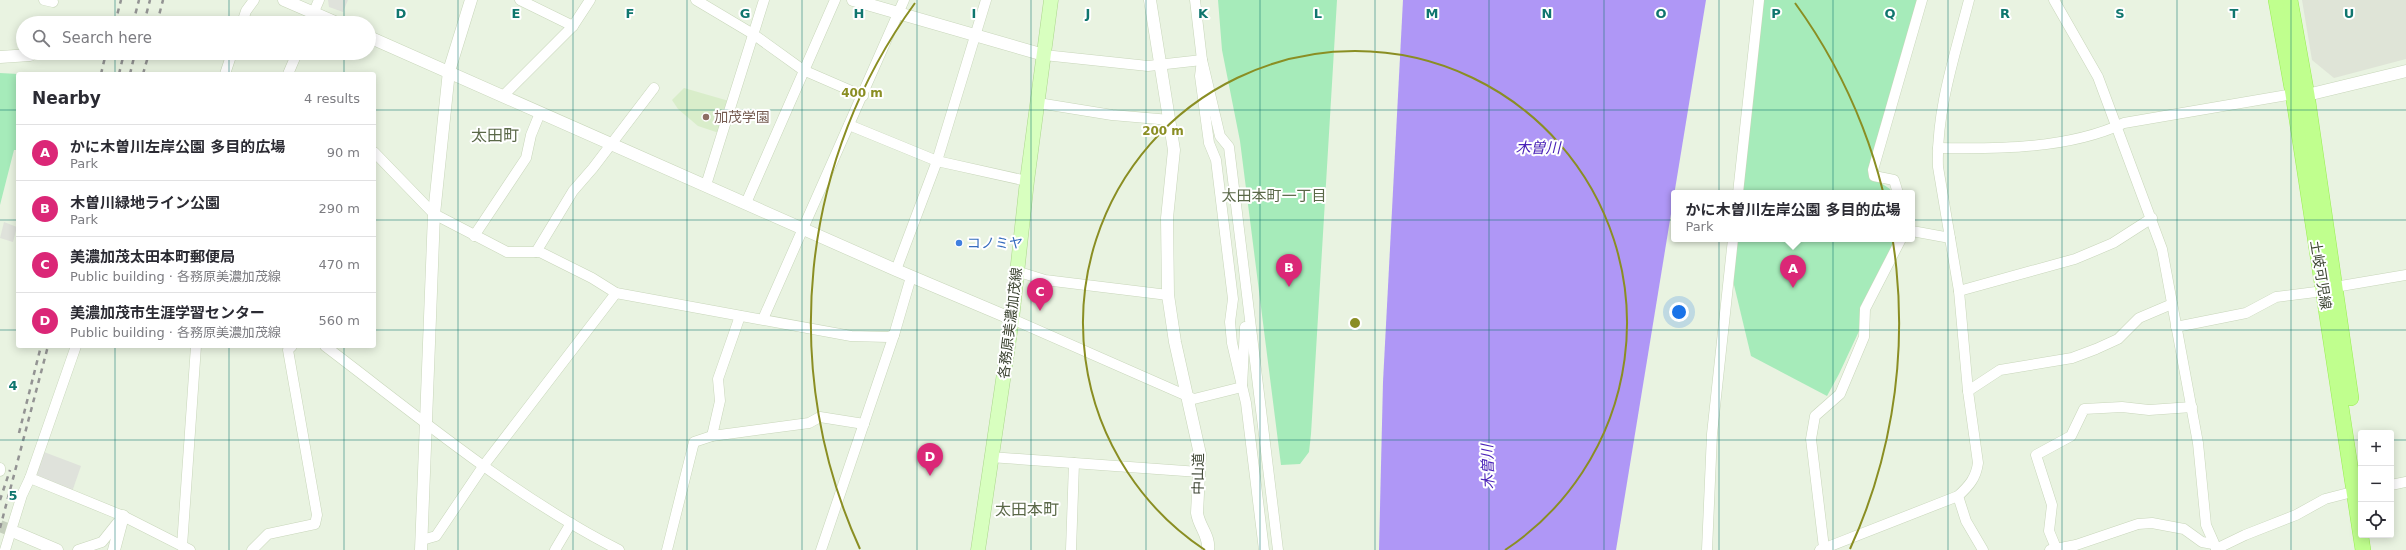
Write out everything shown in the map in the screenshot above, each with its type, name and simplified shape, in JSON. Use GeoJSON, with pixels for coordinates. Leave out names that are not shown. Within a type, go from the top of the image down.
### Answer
{"type":"FeatureCollection","features":[{"type":"Feature","properties":{"kind":"main road","name":"各務原美濃加茂線"},"geometry":{"type":"LineString","coordinates":[[978,550],[990,457],[1012,319],[1016,271],[1027,181],[1051,0]]}},
{"type":"Feature","properties":{"kind":"main road","name":"土岐可児線"},"geometry":{"type":"LineString","coordinates":[[2276,0],[2300,95]]}},
{"type":"Feature","properties":{"kind":"main road","name":"土岐可児線"},"geometry":{"type":"LineString","coordinates":[[2290,0],[2300,95],[2358,490]]}},
{"type":"Feature","properties":{"kind":"main road","name":"土岐可児線"},"geometry":{"type":"LineString","coordinates":[[2329,289],[2360,466]]}},
{"type":"Feature","properties":{"kind":"main road","name":"土岐可児線"},"geometry":{"type":"LineString","coordinates":[[2359,502],[2363,550]]}},
{"type":"Feature","properties":{"kind":"main road"},"geometry":{"type":"LineString","coordinates":[[2371,538],[2373,550]]}},
{"type":"Feature","properties":{"kind":"street"},"geometry":{"type":"LineString","coordinates":[[244,16],[254,0]]}},
{"type":"Feature","properties":{"kind":"street"},"geometry":{"type":"LineString","coordinates":[[284,0],[308,16]]}},
{"type":"Feature","properties":{"kind":"street"},"geometry":{"type":"LineString","coordinates":[[312,16],[319,0]]}},
{"type":"Feature","properties":{"kind":"street"},"geometry":{"type":"LineString","coordinates":[[421,545],[434,214],[449,71],[471,0]]}},
{"type":"Feature","properties":{"kind":"street"},"geometry":{"type":"LineString","coordinates":[[520,0],[536,3],[573,26]]}},
{"type":"Feature","properties":{"kind":"street"},"geometry":{"type":"LineString","coordinates":[[503,96],[573,26],[590,0]]}},
{"type":"Feature","properties":{"kind":"street"},"geometry":{"type":"LineString","coordinates":[[696,0],[753,34],[803,70],[862,96]]}},
{"type":"Feature","properties":{"kind":"street"},"geometry":{"type":"LineString","coordinates":[[706,185],[764,0]]}},
{"type":"Feature","properties":{"kind":"street"},"geometry":{"type":"LineString","coordinates":[[746,203],[803,70],[835,0]]}},
{"type":"Feature","properties":{"kind":"street"},"geometry":{"type":"LineString","coordinates":[[853,0],[1044,55],[1148,66],[1202,60]]}},
{"type":"Feature","properties":{"kind":"street"},"geometry":{"type":"LineString","coordinates":[[763,319],[904,0]]}},
{"type":"Feature","properties":{"kind":"street"},"geometry":{"type":"LineString","coordinates":[[896,270],[937,161],[974,35],[986,0]]}},
{"type":"Feature","properties":{"kind":"street","name":"中山道"},"geometry":{"type":"LineString","coordinates":[[1150,0],[1159,65],[1170,120],[1174,150],[1167,218],[1168,294],[1175,342],[1199,446],[1200,472],[1197,513],[1198,523],[1207,536],[1208,550]]}},
{"type":"Feature","properties":{"kind":"street"},"geometry":{"type":"LineString","coordinates":[[1195,0],[1202,60],[1220,136],[1229,147],[1248,318],[1278,550]]}},
{"type":"Feature","properties":{"kind":"street"},"geometry":{"type":"LineString","coordinates":[[1738,190],[1759,0]]}},
{"type":"Feature","properties":{"kind":"street"},"geometry":{"type":"LineString","coordinates":[[1897,190],[1894,180],[1874,176],[1873,170],[1922,0]]}},
{"type":"Feature","properties":{"kind":"street"},"geometry":{"type":"LineString","coordinates":[[1900,242],[1865,309],[1864,337],[1840,394],[1815,416],[1811,439],[1822,549],[1958,496],[1968,487],[1977,474],[1978,463],[1968,391],[1959,290],[1938,167],[1938,148],[1945,91],[1969,0]]}},
{"type":"Feature","properties":{"kind":"street"},"geometry":{"type":"LineString","coordinates":[[2054,0],[2098,77],[2152,218],[2162,249],[2192,407],[2203,478],[2206,525],[2216,548]]}},
{"type":"Feature","properties":{"kind":"street"},"geometry":{"type":"LineString","coordinates":[[376,40],[449,71],[540,113],[706,185],[911,277],[1012,319],[1194,399],[1242,387]]}},
{"type":"Feature","properties":{"kind":"street"},"geometry":{"type":"LineString","coordinates":[[0,57],[16,56]]}},
{"type":"Feature","properties":{"kind":"street"},"geometry":{"type":"LineString","coordinates":[[226,72],[230,60]]}},
{"type":"Feature","properties":{"kind":"street"},"geometry":{"type":"LineString","coordinates":[[289,72],[294,60]]}},
{"type":"Feature","properties":{"kind":"street"},"geometry":{"type":"LineString","coordinates":[[1202,60],[1200,76],[1209,143],[1216,160],[1233,299],[1230,322],[1232,343],[1246,403],[1264,550]]}},
{"type":"Feature","properties":{"kind":"street"},"geometry":{"type":"LineString","coordinates":[[1938,148],[2009,149],[2045,144],[2116,127],[2124,123],[2300,95],[2406,71]]}},
{"type":"Feature","properties":{"kind":"street"},"geometry":{"type":"LineString","coordinates":[[536,252],[573,191],[654,88]]}},
{"type":"Feature","properties":{"kind":"street"},"geometry":{"type":"LineString","coordinates":[[1038,103],[1112,115],[1170,120]]}},
{"type":"Feature","properties":{"kind":"street"},"geometry":{"type":"LineString","coordinates":[[474,236],[526,158],[530,135],[540,113]]}},
{"type":"Feature","properties":{"kind":"street"},"geometry":{"type":"LineString","coordinates":[[849,125],[937,161],[1027,181]]}},
{"type":"Feature","properties":{"kind":"street"},"geometry":{"type":"LineString","coordinates":[[376,154],[434,214],[507,252],[540,252],[592,278],[616,293],[850,336],[894,335]]}},
{"type":"Feature","properties":{"kind":"street"},"geometry":{"type":"LineString","coordinates":[[1959,290],[2075,259],[2113,243],[2152,218]]}},
{"type":"Feature","properties":{"kind":"street"},"geometry":{"type":"LineString","coordinates":[[1915,232],[1950,238]]}},
{"type":"Feature","properties":{"kind":"street"},"geometry":{"type":"LineString","coordinates":[[1707,550],[1712,434],[1733,242]]}},
{"type":"Feature","properties":{"kind":"street"},"geometry":{"type":"LineString","coordinates":[[1016,271],[1045,280],[1168,294]]}},
{"type":"Feature","properties":{"kind":"street"},"geometry":{"type":"LineString","coordinates":[[2176,327],[2246,313],[2276,297],[2406,275]]}},
{"type":"Feature","properties":{"kind":"street"},"geometry":{"type":"LineString","coordinates":[[822,550],[894,335],[911,277]]}},
{"type":"Feature","properties":{"kind":"street"},"geometry":{"type":"LineString","coordinates":[[421,545],[436,536],[484,465],[616,293]]}},
{"type":"Feature","properties":{"kind":"street"},"geometry":{"type":"LineString","coordinates":[[1968,391],[2000,370],[2072,358],[2096,350],[2118,339],[2139,318],[2172,304]]}},
{"type":"Feature","properties":{"kind":"street"},"geometry":{"type":"LineString","coordinates":[[712,436],[720,401],[718,379],[740,316]]}},
{"type":"Feature","properties":{"kind":"street"},"geometry":{"type":"LineString","coordinates":[[1242,387],[1245,324],[1248,318]]}},
{"type":"Feature","properties":{"kind":"street"},"geometry":{"type":"LineString","coordinates":[[4,550],[22,494],[30,478],[75,348]]}},
{"type":"Feature","properties":{"kind":"street"},"geometry":{"type":"LineString","coordinates":[[30,478],[123,516],[186,548],[196,348]]}},
{"type":"Feature","properties":{"kind":"street"},"geometry":{"type":"LineString","coordinates":[[252,550],[268,534],[315,524],[317,515],[288,350],[290,348]]}},
{"type":"Feature","properties":{"kind":"street"},"geometry":{"type":"LineString","coordinates":[[328,348],[484,465],[571,523],[620,550]]}},
{"type":"Feature","properties":{"kind":"street"},"geometry":{"type":"LineString","coordinates":[[2192,407],[2149,410],[2122,407],[2084,409],[2071,436],[2036,456],[2052,505],[2050,530],[2053,549],[2076,545],[2138,524],[2152,524],[2184,529],[2202,542],[2216,548],[2296,515],[2325,499],[2358,490]]}},
{"type":"Feature","properties":{"kind":"street"},"geometry":{"type":"LineString","coordinates":[[667,550],[694,442],[712,436],[809,424],[820,417],[864,424]]}},
{"type":"Feature","properties":{"kind":"street"},"geometry":{"type":"LineString","coordinates":[[990,457],[1200,472]]}},
{"type":"Feature","properties":{"kind":"street"},"geometry":{"type":"LineString","coordinates":[[1071,550],[1074,463]]}},
{"type":"Feature","properties":{"kind":"street"},"geometry":{"type":"LineString","coordinates":[[2394,484],[2406,482]]}},
{"type":"Feature","properties":{"kind":"street"},"geometry":{"type":"LineString","coordinates":[[1958,496],[1966,521],[1983,550]]}},
{"type":"Feature","properties":{"kind":"street"},"geometry":{"type":"LineString","coordinates":[[78,550],[102,542],[123,516]]}},
{"type":"Feature","properties":{"kind":"street"},"geometry":{"type":"LineString","coordinates":[[114,550],[123,516]]}},
{"type":"Feature","properties":{"kind":"street"},"geometry":{"type":"LineString","coordinates":[[555,550],[571,523]]}},
{"type":"Feature","properties":{"kind":"street"},"geometry":{"type":"LineString","coordinates":[[17,533],[57,550]]}},
{"type":"Feature","properties":{"kind":"shaded area"},"geometry":{"type":"Polygon","coordinates":[[[328,0],[348,0],[343,12],[329,7],[328,0]]]}},
{"type":"Feature","properties":{"kind":"shaded area"},"geometry":{"type":"Polygon","coordinates":[[[2302,0],[2406,0],[2406,59],[2334,78],[2312,60],[2302,0]]]}},
{"type":"Feature","properties":{"kind":"shaded area","name":"加茂学園"},"geometry":{"type":"Polygon","coordinates":[[[684,88],[729,101],[719,133],[698,126],[678,109],[672,100],[684,88]]]}},
{"type":"Feature","properties":{"kind":"shaded area"},"geometry":{"type":"Polygon","coordinates":[[[4,222],[16,227],[13,242],[0,238],[4,222]]]}},
{"type":"Feature","properties":{"kind":"shaded area"},"geometry":{"type":"Polygon","coordinates":[[[44,452],[81,466],[72,492],[34,478],[44,452]]]}},
{"type":"Feature","properties":{"kind":"green space"},"geometry":{"type":"Polygon","coordinates":[[[1218,0],[1337,0],[1311,434],[1309,452],[1300,464],[1281,465],[1240,141],[1222,50],[1218,0]]]}},
{"type":"Feature","properties":{"kind":"green space"},"geometry":{"type":"Polygon","coordinates":[[[1755,0],[1921,0],[1870,176],[1890,190],[1736,190],[1755,0]]]}},
{"type":"Feature","properties":{"kind":"green space"},"geometry":{"type":"Polygon","coordinates":[[[0,73],[16,74],[16,150],[14,150],[0,205],[0,73]]]}},
{"type":"Feature","properties":{"kind":"green space"},"geometry":{"type":"Polygon","coordinates":[[[1731,242],[1901,242],[1839,374],[1827,396],[1751,356],[1729,264],[1731,242]]]}},
{"type":"Feature","properties":{"kind":"water","name":"木曽川"},"geometry":{"type":"Polygon","coordinates":[[[1403,0],[1706,0],[1675,190],[1671,190],[1671,214],[1616,550],[1379,550],[1383,382],[1403,0]]]}},
{"type":"Feature","properties":{"kind":"tunnel"},"geometry":{"type":"LineString","coordinates":[[0,526],[17,533]]}},
{"type":"Feature","properties":{"kind":"railway"},"geometry":{"type":"LineString","coordinates":[[117,16],[121,0]]}},
{"type":"Feature","properties":{"kind":"railway"},"geometry":{"type":"LineString","coordinates":[[135,16],[139,0]]}},
{"type":"Feature","properties":{"kind":"railway"},"geometry":{"type":"LineString","coordinates":[[146,16],[150,0]]}},
{"type":"Feature","properties":{"kind":"railway"},"geometry":{"type":"LineString","coordinates":[[159,16],[163,0]]}},
{"type":"Feature","properties":{"kind":"railway"},"geometry":{"type":"LineString","coordinates":[[101,72],[104,60]]}},
{"type":"Feature","properties":{"kind":"railway"},"geometry":{"type":"LineString","coordinates":[[119,72],[122,60]]}},
{"type":"Feature","properties":{"kind":"railway"},"geometry":{"type":"LineString","coordinates":[[130,72],[133,60]]}},
{"type":"Feature","properties":{"kind":"railway"},"geometry":{"type":"LineString","coordinates":[[144,72],[147,60]]}},
{"type":"Feature","properties":{"kind":"railway"},"geometry":{"type":"LineString","coordinates":[[19,433],[40,348]]}},
{"type":"Feature","properties":{"kind":"railway"},"geometry":{"type":"LineString","coordinates":[[0,528],[47,348]]}},
{"type":"Feature","properties":{"kind":"railway"},"geometry":{"type":"LineString","coordinates":[[0,500],[10,470]]}},
{"type":"Feature","properties":{"kind":"place","name":"加茂学園"},"geometry":{"type":"Point","coordinates":[706,117]}},
{"type":"Feature","properties":{"kind":"place","name":"コノミヤ"},"geometry":{"type":"Point","coordinates":[959,243]}},
{"type":"Feature","properties":{"kind":"place","name":"木曽川緑地ライン公園"},"geometry":{"type":"Point","coordinates":[1289,287]}},
{"type":"Feature","properties":{"kind":"place","name":"かに木曽川左岸公園 多目的広場"},"geometry":{"type":"Point","coordinates":[1793,288]}},
{"type":"Feature","properties":{"kind":"place","name":"美濃加茂太田本町郵便局"},"geometry":{"type":"Point","coordinates":[1040,311]}},
{"type":"Feature","properties":{"kind":"place","name":"美濃加茂市生涯学習センター"},"geometry":{"type":"Point","coordinates":[930,476]}},
{"type":"Feature","properties":{"kind":"district","name":"太田町"},"geometry":{"type":"Point","coordinates":[495,135]}},
{"type":"Feature","properties":{"kind":"district","name":"太田本町一丁目"},"geometry":{"type":"Point","coordinates":[1274,196]}},
{"type":"Feature","properties":{"kind":"district","name":"太田本町"},"geometry":{"type":"Point","coordinates":[1027,509]}}]}
